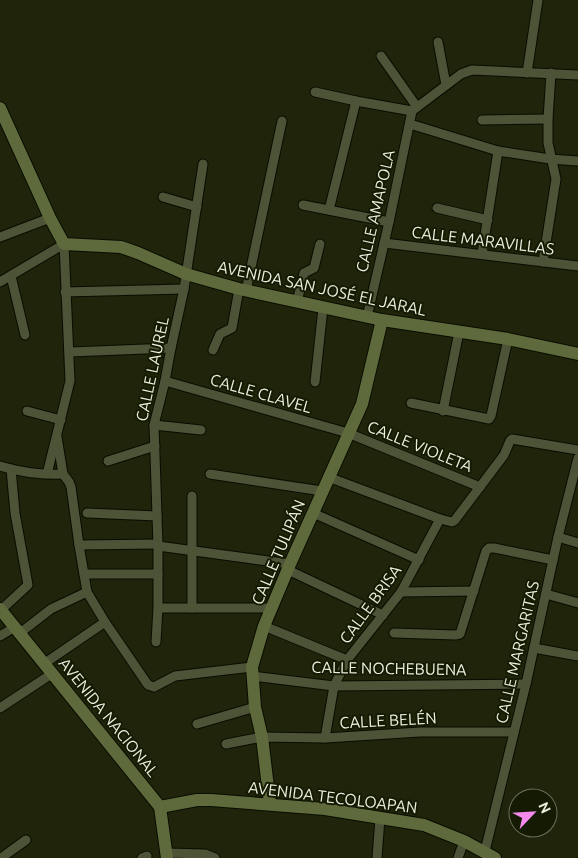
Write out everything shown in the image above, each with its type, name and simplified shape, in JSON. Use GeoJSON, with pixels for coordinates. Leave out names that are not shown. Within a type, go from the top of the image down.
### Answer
{"type":"FeatureCollection","features":[{"type":"Feature","properties":{"kind":"street"},"geometry":{"type":"LineString","coordinates":[[527,72],[538,0]]}},
{"type":"Feature","properties":{"kind":"street"},"geometry":{"type":"LineString","coordinates":[[438,42],[446,85]]}},
{"type":"Feature","properties":{"kind":"street"},"geometry":{"type":"LineString","coordinates":[[381,56],[415,109]]}},
{"type":"Feature","properties":{"kind":"street"},"geometry":{"type":"LineString","coordinates":[[315,92],[356,101],[415,109],[461,74],[472,70],[578,75]]}},
{"type":"Feature","properties":{"kind":"street"},"geometry":{"type":"LineString","coordinates":[[543,262],[556,179],[555,169],[550,159],[548,143],[551,73]]}},
{"type":"Feature","properties":{"kind":"street"},"geometry":{"type":"LineString","coordinates":[[329,210],[356,101]]}},
{"type":"Feature","properties":{"kind":"street","name":"CALLE AMAPOLA"},"geometry":{"type":"LineString","coordinates":[[367,317],[415,109]]}},
{"type":"Feature","properties":{"kind":"street"},"geometry":{"type":"LineString","coordinates":[[1,111],[50,218],[64,244],[70,381],[47,474]]}},
{"type":"Feature","properties":{"kind":"street"},"geometry":{"type":"LineString","coordinates":[[482,120],[548,119]]}},
{"type":"Feature","properties":{"kind":"street"},"geometry":{"type":"LineString","coordinates":[[213,350],[220,334],[232,328],[282,121]]}},
{"type":"Feature","properties":{"kind":"street"},"geometry":{"type":"LineString","coordinates":[[410,124],[498,151],[578,161]]}},
{"type":"Feature","properties":{"kind":"street"},"geometry":{"type":"LineString","coordinates":[[482,254],[498,151]]}},
{"type":"Feature","properties":{"kind":"street","name":"CALLE LAUREL"},"geometry":{"type":"LineString","coordinates":[[156,642],[158,545],[154,425],[184,289],[203,164]]}},
{"type":"Feature","properties":{"kind":"street"},"geometry":{"type":"LineString","coordinates":[[163,197],[197,207]]}},
{"type":"Feature","properties":{"kind":"street"},"geometry":{"type":"LineString","coordinates":[[303,205],[389,222]]}},
{"type":"Feature","properties":{"kind":"street"},"geometry":{"type":"LineString","coordinates":[[437,208],[488,220]]}},
{"type":"Feature","properties":{"kind":"street"},"geometry":{"type":"LineString","coordinates":[[0,237],[50,218]]}},
{"type":"Feature","properties":{"kind":"street","name":"CALLE MARAVILLAS"},"geometry":{"type":"LineString","coordinates":[[384,243],[578,266]]}},
{"type":"Feature","properties":{"kind":"street"},"geometry":{"type":"LineString","coordinates":[[0,282],[64,244]]}},
{"type":"Feature","properties":{"kind":"street","name":"AVENIDA SAN JOSÉ EL JARAL"},"geometry":{"type":"LineString","coordinates":[[64,244],[121,247],[186,274],[242,290],[382,320],[508,339],[578,354]]}},
{"type":"Feature","properties":{"kind":"street"},"geometry":{"type":"LineString","coordinates":[[297,302],[304,273],[314,268],[320,244]]}},
{"type":"Feature","properties":{"kind":"street"},"geometry":{"type":"LineString","coordinates":[[11,276],[25,335]]}},
{"type":"Feature","properties":{"kind":"street"},"geometry":{"type":"LineString","coordinates":[[65,292],[184,289]]}},
{"type":"Feature","properties":{"kind":"street"},"geometry":{"type":"LineString","coordinates":[[315,382],[323,308]]}},
{"type":"Feature","properties":{"kind":"street","name":"CALLE TULIPÁN"},"geometry":{"type":"LineString","coordinates":[[270,804],[262,737],[255,707],[252,671],[264,626],[271,608],[362,404],[382,320]]}},
{"type":"Feature","properties":{"kind":"street"},"geometry":{"type":"LineString","coordinates":[[443,411],[459,332]]}},
{"type":"Feature","properties":{"kind":"street"},"geometry":{"type":"LineString","coordinates":[[411,403],[489,419],[508,339]]}},
{"type":"Feature","properties":{"kind":"street"},"geometry":{"type":"LineString","coordinates":[[70,352],[171,348]]}},
{"type":"Feature","properties":{"kind":"street","name":"CALLE CLAVEL"},"geometry":{"type":"LineString","coordinates":[[165,381],[348,433]]}},
{"type":"Feature","properties":{"kind":"street"},"geometry":{"type":"LineString","coordinates":[[27,411],[61,420]]}},
{"type":"Feature","properties":{"kind":"street"},"geometry":{"type":"LineString","coordinates":[[154,425],[201,430]]}},
{"type":"Feature","properties":{"kind":"street","name":"CALLE VIOLETA"},"geometry":{"type":"LineString","coordinates":[[348,433],[480,487]]}},
{"type":"Feature","properties":{"kind":"street"},"geometry":{"type":"LineString","coordinates":[[0,708],[105,622],[88,592],[78,545],[69,482],[63,474],[57,437]]}},
{"type":"Feature","properties":{"kind":"street"},"geometry":{"type":"LineString","coordinates":[[328,477],[452,522],[504,455],[510,440],[578,450]]}},
{"type":"Feature","properties":{"kind":"street"},"geometry":{"type":"LineString","coordinates":[[108,461],[154,446]]}},
{"type":"Feature","properties":{"kind":"street","name":"CALLE MARGARITAS"},"geometry":{"type":"LineString","coordinates":[[490,855],[514,732],[558,537],[578,458]]}},
{"type":"Feature","properties":{"kind":"street"},"geometry":{"type":"LineString","coordinates":[[0,466],[47,474],[63,474]]}},
{"type":"Feature","properties":{"kind":"street"},"geometry":{"type":"LineString","coordinates":[[1,609],[28,586],[15,513],[10,469]]}},
{"type":"Feature","properties":{"kind":"street"},"geometry":{"type":"LineString","coordinates":[[210,474],[322,491]]}},
{"type":"Feature","properties":{"kind":"street"},"geometry":{"type":"LineString","coordinates":[[192,496],[192,608]]}},
{"type":"Feature","properties":{"kind":"street"},"geometry":{"type":"LineString","coordinates":[[313,512],[419,560]]}},
{"type":"Feature","properties":{"kind":"street"},"geometry":{"type":"LineString","coordinates":[[87,513],[157,516]]}},
{"type":"Feature","properties":{"kind":"street","name":"CALLE BRISA"},"geometry":{"type":"LineString","coordinates":[[325,738],[334,686],[347,660],[401,592],[440,519]]}},
{"type":"Feature","properties":{"kind":"street"},"geometry":{"type":"LineString","coordinates":[[558,537],[578,542]]}},
{"type":"Feature","properties":{"kind":"street"},"geometry":{"type":"LineString","coordinates":[[78,545],[158,545],[289,567],[383,615]]}},
{"type":"Feature","properties":{"kind":"street"},"geometry":{"type":"LineString","coordinates":[[394,633],[460,634],[486,551],[490,548],[553,560]]}},
{"type":"Feature","properties":{"kind":"street"},"geometry":{"type":"LineString","coordinates":[[84,574],[158,574]]}},
{"type":"Feature","properties":{"kind":"street"},"geometry":{"type":"LineString","coordinates":[[401,592],[474,591]]}},
{"type":"Feature","properties":{"kind":"street"},"geometry":{"type":"LineString","coordinates":[[0,636],[18,630],[51,609],[88,592]]}},
{"type":"Feature","properties":{"kind":"street"},"geometry":{"type":"LineString","coordinates":[[546,594],[578,603]]}},
{"type":"Feature","properties":{"kind":"street"},"geometry":{"type":"LineString","coordinates":[[158,608],[271,608]]}},
{"type":"Feature","properties":{"kind":"street","name":"AVENIDA NACIONAL"},"geometry":{"type":"LineString","coordinates":[[1,609],[160,807],[167,856]]}},
{"type":"Feature","properties":{"kind":"street","name":"CALLE NOCHEBUENA"},"geometry":{"type":"LineString","coordinates":[[105,622],[151,687],[176,676],[252,671],[334,686],[526,684]]}},
{"type":"Feature","properties":{"kind":"street"},"geometry":{"type":"LineString","coordinates":[[264,626],[347,660]]}},
{"type":"Feature","properties":{"kind":"street"},"geometry":{"type":"LineString","coordinates":[[534,648],[578,656]]}},
{"type":"Feature","properties":{"kind":"street"},"geometry":{"type":"LineString","coordinates":[[197,724],[255,707]]}},
{"type":"Feature","properties":{"kind":"street","name":"CALLE BELÉN"},"geometry":{"type":"LineString","coordinates":[[226,744],[262,737],[325,738],[420,732],[514,732]]}},
{"type":"Feature","properties":{"kind":"street","name":"AVENIDA TECOLOAPAN"},"geometry":{"type":"LineString","coordinates":[[160,807],[197,800],[325,809],[424,825],[464,841],[490,855]]}},
{"type":"Feature","properties":{"kind":"street"},"geometry":{"type":"LineString","coordinates":[[378,858],[380,818]]}},
{"type":"Feature","properties":{"kind":"street"},"geometry":{"type":"LineString","coordinates":[[1,858],[26,840]]}},
{"type":"Feature","properties":{"kind":"street"},"geometry":{"type":"LineString","coordinates":[[458,858],[464,841]]}},
{"type":"Feature","properties":{"kind":"street"},"geometry":{"type":"LineString","coordinates":[[167,856],[205,854],[215,858]]}}]}
